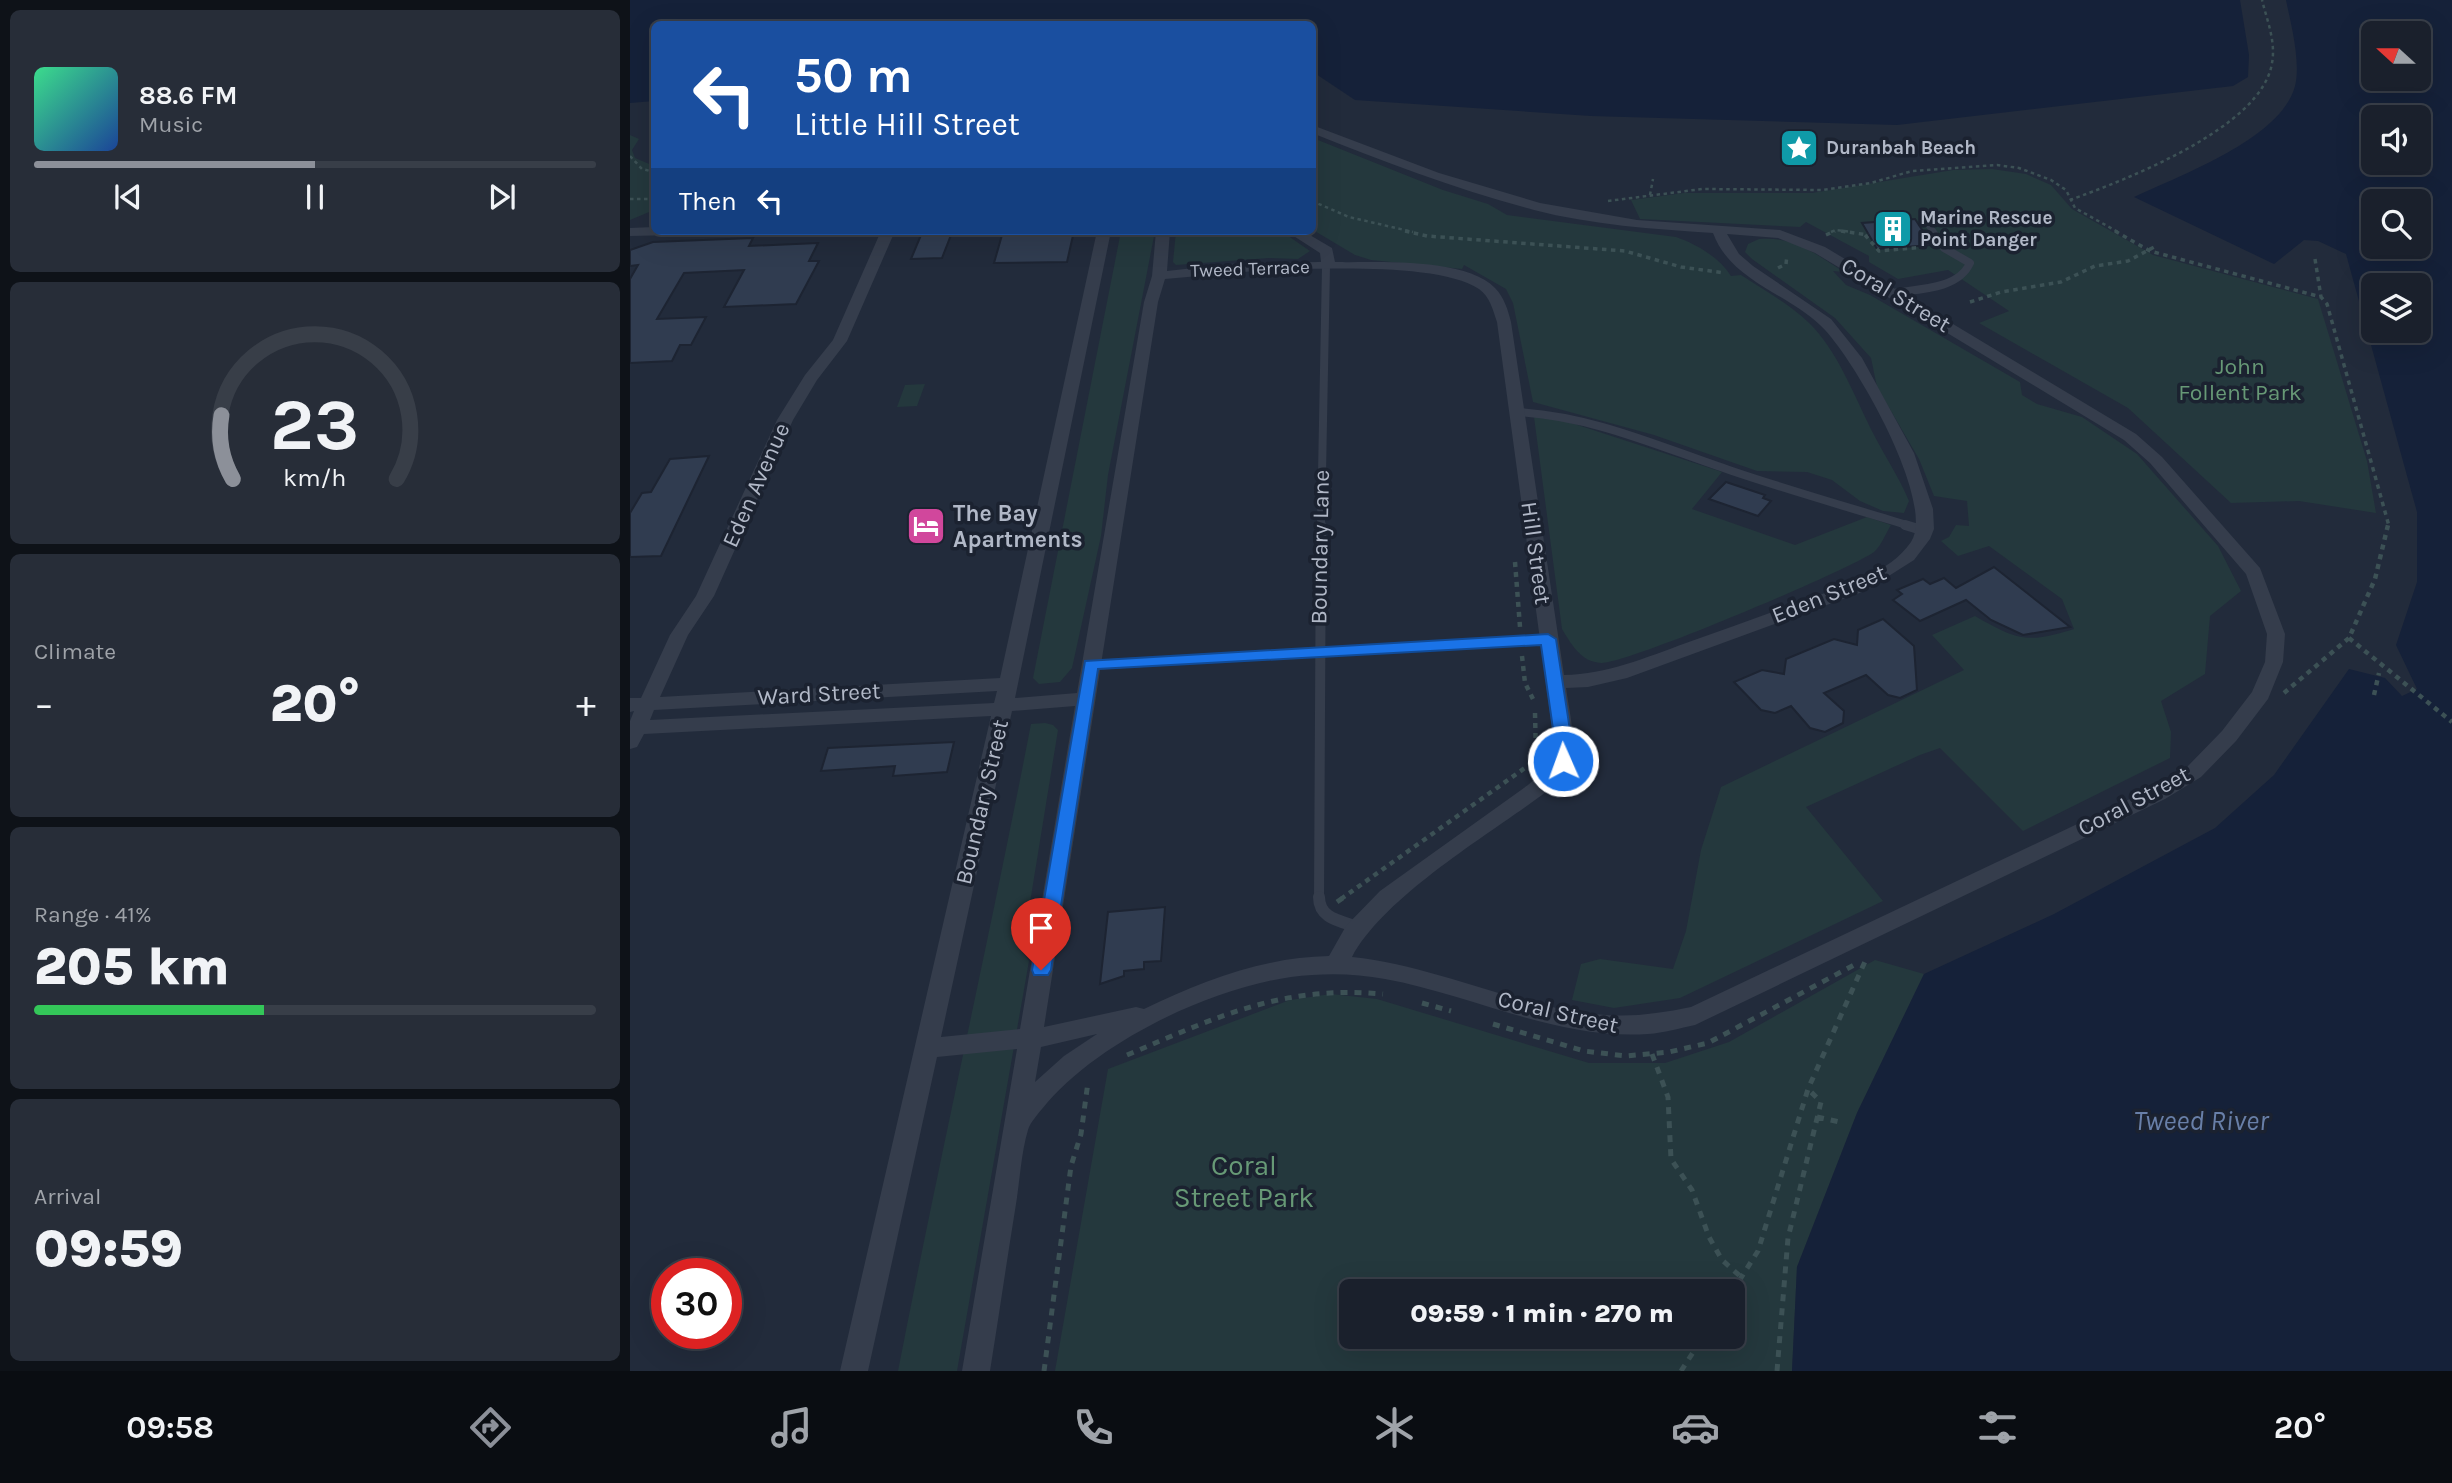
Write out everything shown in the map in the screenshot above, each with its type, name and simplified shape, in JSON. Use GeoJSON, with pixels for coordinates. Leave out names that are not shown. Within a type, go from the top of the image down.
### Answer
{"type":"FeatureCollection","features":[{"type":"Feature","properties":{"kind":"street","name":"Coral Street"},"geometry":{"type":"LineString","coordinates":[[927,1048],[1030,1038],[1166,1009],[1266,974],[1336,965],[1413,975],[1600,1026],[1649,1027],[1678,1021],[1711,1010],[1873,928],[2158,794],[2194,772],[2229,736],[2261,694],[2274,662],[2276,634],[2254,572],[2157,460],[2130,437],[1892,293],[1810,245],[1780,234],[1719,231],[1585,217],[1511,201],[1434,176],[1316,131]]}},
{"type":"Feature","properties":{"kind":"street"},"geometry":{"type":"LineString","coordinates":[[630,231],[651,220]]}},
{"type":"Feature","properties":{"kind":"street"},"geometry":{"type":"LineString","coordinates":[[630,231],[651,231]]}},
{"type":"Feature","properties":{"kind":"street"},"geometry":{"type":"LineString","coordinates":[[1719,231],[1721,243],[1737,260],[1824,321],[1848,346],[1918,480],[1926,506],[1925,531]]}},
{"type":"Feature","properties":{"kind":"street","name":"Eden Avenue"},"geometry":{"type":"LineString","coordinates":[[632,733],[639,704],[705,596],[785,420],[810,378],[840,341],[886,235]]}},
{"type":"Feature","properties":{"kind":"street","name":"Boundary Street"},"geometry":{"type":"LineString","coordinates":[[854,1371],[1003,707],[1103,235]]}},
{"type":"Feature","properties":{"kind":"street"},"geometry":{"type":"LineString","coordinates":[[976,1371],[1013,1130],[1151,302],[1158,276],[1163,235]]}},
{"type":"Feature","properties":{"kind":"street","name":"Tweed Terrace"},"geometry":{"type":"LineString","coordinates":[[1158,276],[1244,265],[1327,266],[1327,251],[1300,235]]}},
{"type":"Feature","properties":{"kind":"street","name":"Hill Street"},"geometry":{"type":"LineString","coordinates":[[1327,266],[1433,270],[1465,277],[1485,287],[1497,300],[1504,322],[1564,754],[1556,772],[1388,897],[1358,927],[1336,965]]}},
{"type":"Feature","properties":{"kind":"street","name":"Eden Street"},"geometry":{"type":"LineString","coordinates":[[1555,682],[1588,681],[1620,674],[1858,587],[1885,574],[1907,557],[1925,531]]}},
{"type":"Feature","properties":{"kind":"street","name":"Ward Street"},"geometry":{"type":"LineString","coordinates":[[639,704],[1008,684]]}},
{"type":"Feature","properties":{"kind":"street","name":"Ward Street"},"geometry":{"type":"LineString","coordinates":[[632,733],[690,722],[1003,707],[1084,699]]}},
{"type":"Feature","properties":{"kind":"street","name":"Coral Street"},"geometry":{"type":"LineString","coordinates":[[1013,1130],[1049,1082],[1070,1062],[1166,1009]]}},
{"type":"Feature","properties":{"kind":"lane"},"geometry":{"type":"LineString","coordinates":[[1892,293],[1942,284],[1959,278],[1969,270],[1970,263],[1942,246],[1923,217]]}},
{"type":"Feature","properties":{"kind":"lane","name":"Boundary Lane"},"geometry":{"type":"LineString","coordinates":[[1323,915],[1319,909],[1318,887],[1318,652],[1327,266]]}},
{"type":"Feature","properties":{"kind":"lane"},"geometry":{"type":"LineString","coordinates":[[1517,412],[1551,412],[1579,420],[1743,475],[1925,531]]}},
{"type":"Feature","properties":{"kind":"lane"},"geometry":{"type":"LineString","coordinates":[[1091,665],[1548,639]]}},
{"type":"Feature","properties":{"kind":"lane"},"geometry":{"type":"LineString","coordinates":[[1323,915],[1358,927]]}},
{"type":"Feature","properties":{"kind":"path"},"geometry":{"type":"LineString","coordinates":[[2070,200],[2106,188],[2236,118],[2256,96],[2272,67],[2262,0]]}},
{"type":"Feature","properties":{"kind":"path"},"geometry":{"type":"LineString","coordinates":[[630,156],[642,169],[651,171]]}},
{"type":"Feature","properties":{"kind":"path"},"geometry":{"type":"LineString","coordinates":[[1625,199],[1702,189],[1823,190],[1871,183],[1912,171],[1997,165],[2019,168],[2051,180],[2066,190],[2075,208],[2148,250],[2321,297],[2327,304],[2382,490],[2389,527],[2375,579],[2349,638],[2283,695]]}},
{"type":"Feature","properties":{"kind":"path"},"geometry":{"type":"LineString","coordinates":[[1650,195],[1653,179]]}},
{"type":"Feature","properties":{"kind":"path"},"geometry":{"type":"LineString","coordinates":[[631,200],[651,199]]}},
{"type":"Feature","properties":{"kind":"path"},"geometry":{"type":"LineString","coordinates":[[1316,203],[1359,220],[1427,236],[1625,251],[1701,271],[1728,272]]}},
{"type":"Feature","properties":{"kind":"path"},"geometry":{"type":"LineString","coordinates":[[1810,245],[1836,230],[1866,235],[1879,251],[1942,246]]}},
{"type":"Feature","properties":{"kind":"path"},"geometry":{"type":"LineString","coordinates":[[1970,302],[2001,292],[2053,284],[2095,266],[2128,261],[2156,246]]}},
{"type":"Feature","properties":{"kind":"path"},"geometry":{"type":"LineString","coordinates":[[1768,269],[1786,264],[1789,252]]}},
{"type":"Feature","properties":{"kind":"path"},"geometry":{"type":"LineString","coordinates":[[2315,259],[2323,294],[2321,297]]}},
{"type":"Feature","properties":{"kind":"path"},"geometry":{"type":"LineString","coordinates":[[1323,915],[1343,897],[1536,759],[1535,702],[1525,682],[1519,641],[1521,622],[1514,555]]}},
{"type":"Feature","properties":{"kind":"path"},"geometry":{"type":"LineString","coordinates":[[2349,638],[2372,654],[2427,707],[2452,722]]}},
{"type":"Feature","properties":{"kind":"path"},"geometry":{"type":"LineString","coordinates":[[2374,695],[2379,673]]}},
{"type":"Feature","properties":{"kind":"path"},"geometry":{"type":"LineString","coordinates":[[1490,1023],[1584,1051],[1626,1056],[1652,1054],[1708,1043],[1878,950]]}},
{"type":"Feature","properties":{"kind":"path"},"geometry":{"type":"LineString","coordinates":[[1652,1054],[1668,1097],[1671,1159],[1692,1190],[1709,1237],[1722,1259],[1741,1277],[1758,1251],[1808,1089],[1867,957]]}},
{"type":"Feature","properties":{"kind":"path"},"geometry":{"type":"LineString","coordinates":[[1115,1060],[1200,1024],[1289,996],[1343,991],[1391,994]]}},
{"type":"Feature","properties":{"kind":"path"},"geometry":{"type":"LineString","coordinates":[[1415,1001],[1464,1014]]}},
{"type":"Feature","properties":{"kind":"path"},"geometry":{"type":"LineString","coordinates":[[1044,1371],[1071,1166],[1081,1134],[1089,1073]]}},
{"type":"Feature","properties":{"kind":"path"},"geometry":{"type":"LineString","coordinates":[[1777,1371],[1788,1238],[1821,1102],[1808,1089]]}},
{"type":"Feature","properties":{"kind":"path"},"geometry":{"type":"LineString","coordinates":[[1817,1116],[1840,1122]]}},
{"type":"Feature","properties":{"kind":"path"},"geometry":{"type":"LineString","coordinates":[[1681,1371],[1695,1349]]}},
{"type":"Feature","properties":{"kind":"green space"},"geometry":{"type":"Polygon","coordinates":[[[630,135],[639,139],[632,150],[635,158],[651,165],[651,211],[630,220],[630,135]]]}},
{"type":"Feature","properties":{"kind":"green space"},"geometry":{"type":"Polygon","coordinates":[[[1316,139],[1443,190],[1488,204],[1507,215],[1676,237],[1691,243],[1720,263],[1731,276],[1741,275],[1789,306],[1824,340],[1905,492],[1909,501],[1904,513],[1883,511],[1860,501],[1832,480],[1807,472],[1757,471],[1654,435],[1533,402],[1513,303],[1506,289],[1464,265],[1462,269],[1371,260],[1355,255],[1316,232],[1316,139]]]}},
{"type":"Feature","properties":{"kind":"green space","name":"John Follent Park"},"geometry":{"type":"Polygon","coordinates":[[[1992,169],[2026,174],[2051,185],[2072,209],[2153,255],[2318,299],[2367,461],[2376,513],[2299,501],[2231,503],[2128,408],[1979,323],[2009,311],[1948,270],[1898,279],[1869,262],[1869,256],[1806,222],[1800,227],[1640,219],[1631,200],[1684,193],[1812,193],[1953,170],[1992,169]]]}},
{"type":"Feature","properties":{"kind":"green space"},"geometry":{"type":"Polygon","coordinates":[[[1120,235],[1154,235],[1108,475],[1101,536],[1072,668],[1060,682],[1039,684],[1033,678],[1120,235]]]}},
{"type":"Feature","properties":{"kind":"green space"},"geometry":{"type":"Polygon","coordinates":[[[1176,235],[1287,235],[1310,251],[1298,259],[1269,258],[1176,265],[1173,262],[1176,235]]]}},
{"type":"Feature","properties":{"kind":"green space"},"geometry":{"type":"Polygon","coordinates":[[[1759,239],[1783,240],[1814,253],[1844,272],[1833,271],[1846,285],[1870,295],[2020,382],[2022,395],[2037,404],[2082,417],[2137,454],[2218,546],[2241,591],[2210,616],[2205,674],[2161,701],[2171,732],[2170,758],[2023,831],[1940,748],[1920,755],[1806,807],[1883,901],[1680,998],[1614,1008],[1572,1000],[1581,964],[1600,959],[1673,969],[1686,931],[1701,850],[1721,787],[1964,670],[1932,635],[1975,616],[2012,635],[2023,637],[2045,637],[2074,629],[2062,599],[1989,546],[1958,556],[1941,541],[1949,537],[1956,525],[1969,526],[1967,501],[1934,496],[1919,459],[1877,387],[1871,358],[1835,318],[1745,252],[1748,244],[1759,239]]]}},
{"type":"Feature","properties":{"kind":"green space"},"geometry":{"type":"Polygon","coordinates":[[[925,384],[917,406],[897,407],[905,385],[925,384]]]}},
{"type":"Feature","properties":{"kind":"green space"},"geometry":{"type":"Polygon","coordinates":[[[1550,416],[1722,472],[1692,509],[1795,545],[1867,517],[1891,525],[1874,552],[1824,577],[1650,649],[1619,660],[1594,662],[1577,651],[1562,629],[1534,417],[1550,416]]]}},
{"type":"Feature","properties":{"kind":"green space"},"geometry":{"type":"Polygon","coordinates":[[[1045,723],[1058,730],[1022,952],[1029,961],[957,1371],[898,1371],[1031,724],[1045,723]]]}},
{"type":"Feature","properties":{"kind":"green space","name":"Coral Street Park"},"geometry":{"type":"Polygon","coordinates":[[[1875,960],[1924,974],[1857,1113],[1797,1267],[1792,1371],[1055,1371],[1108,1069],[1290,1000],[1331,994],[1377,999],[1589,1063],[1665,1063],[1729,1042],[1875,960]]]}},
{"type":"Feature","properties":{"kind":"water"},"geometry":{"type":"Polygon","coordinates":[[[630,0],[2240,0],[2249,55],[2248,77],[2233,86],[1897,125],[1591,116],[1355,100],[1316,74],[1316,21],[651,21],[651,101],[630,103],[630,0]]]}},
{"type":"Feature","properties":{"kind":"water","name":"Tweed River"},"geometry":{"type":"Polygon","coordinates":[[[2286,0],[2452,0],[2452,1371],[1792,1371],[1797,1267],[1857,1113],[1924,974],[2054,914],[2215,828],[2274,775],[2349,669],[2385,678],[2402,696],[2417,689],[2396,645],[2417,582],[2417,512],[2370,343],[2431,343],[2431,273],[2361,273],[2361,309],[2346,254],[2318,241],[2304,240],[2274,264],[2134,197],[2226,153],[2270,123],[2286,105],[2295,86],[2295,43],[2286,0]]]}},
{"type":"Feature","properties":{"kind":"building","name":"Marine Rescue Point Danger"},"geometry":{"type":"Polygon","coordinates":[[[1915,219],[1932,245],[1877,249],[1862,223],[1915,219]]]}},
{"type":"Feature","properties":{"kind":"building"},"geometry":{"type":"Polygon","coordinates":[[[921,235],[951,235],[942,258],[911,259],[921,235]]]}},
{"type":"Feature","properties":{"kind":"building"},"geometry":{"type":"Polygon","coordinates":[[[1002,235],[1073,235],[1067,262],[994,263],[1002,235]]]}},
{"type":"Feature","properties":{"kind":"building"},"geometry":{"type":"Polygon","coordinates":[[[753,238],[749,246],[818,243],[809,261],[819,261],[796,304],[724,307],[744,270],[684,273],[657,319],[706,317],[691,345],[680,345],[672,361],[630,363],[630,279],[638,265],[630,266],[630,250],[653,242],[753,238]]]}},
{"type":"Feature","properties":{"kind":"building"},"geometry":{"type":"Polygon","coordinates":[[[709,456],[661,556],[630,557],[630,513],[642,493],[651,492],[670,459],[709,456]]]}},
{"type":"Feature","properties":{"kind":"building"},"geometry":{"type":"Polygon","coordinates":[[[1726,482],[1765,495],[1763,498],[1771,501],[1758,516],[1709,499],[1726,482]]]}},
{"type":"Feature","properties":{"kind":"building"},"geometry":{"type":"Polygon","coordinates":[[[1994,567],[2070,627],[2023,635],[1991,620],[1966,600],[1920,621],[1893,600],[1902,594],[1897,590],[1923,579],[1930,584],[1944,578],[1956,588],[1994,567]]]}},
{"type":"Feature","properties":{"kind":"building"},"geometry":{"type":"Polygon","coordinates":[[[1883,619],[1914,646],[1917,690],[1900,698],[1888,695],[1866,675],[1824,693],[1844,711],[1843,723],[1825,732],[1810,728],[1791,706],[1775,713],[1761,710],[1734,682],[1762,670],[1784,674],[1786,659],[1834,639],[1857,645],[1858,630],[1883,619]]]}},
{"type":"Feature","properties":{"kind":"building"},"geometry":{"type":"Polygon","coordinates":[[[954,742],[947,772],[893,776],[895,766],[821,771],[828,748],[954,742]]]}},
{"type":"Feature","properties":{"kind":"building"},"geometry":{"type":"Polygon","coordinates":[[[1165,907],[1161,961],[1144,962],[1144,969],[1124,971],[1124,976],[1100,984],[1108,912],[1165,907]]]}},
{"type":"Feature","properties":{"kind":"place","name":"Duranbah Beach"},"geometry":{"type":"Point","coordinates":[1799,148]}},
{"type":"Feature","properties":{"kind":"place","name":"Marine Rescue Point Danger"},"geometry":{"type":"Point","coordinates":[1893,229]}},
{"type":"Feature","properties":{"kind":"place","name":"The Bay Apartments"},"geometry":{"type":"Point","coordinates":[926,526]}},
{"type":"Feature","properties":{"kind":"route"},"geometry":{"type":"LineString","coordinates":[[1041,970],[1091,665],[1548,639],[1564,743],[1563,761]]}}]}
